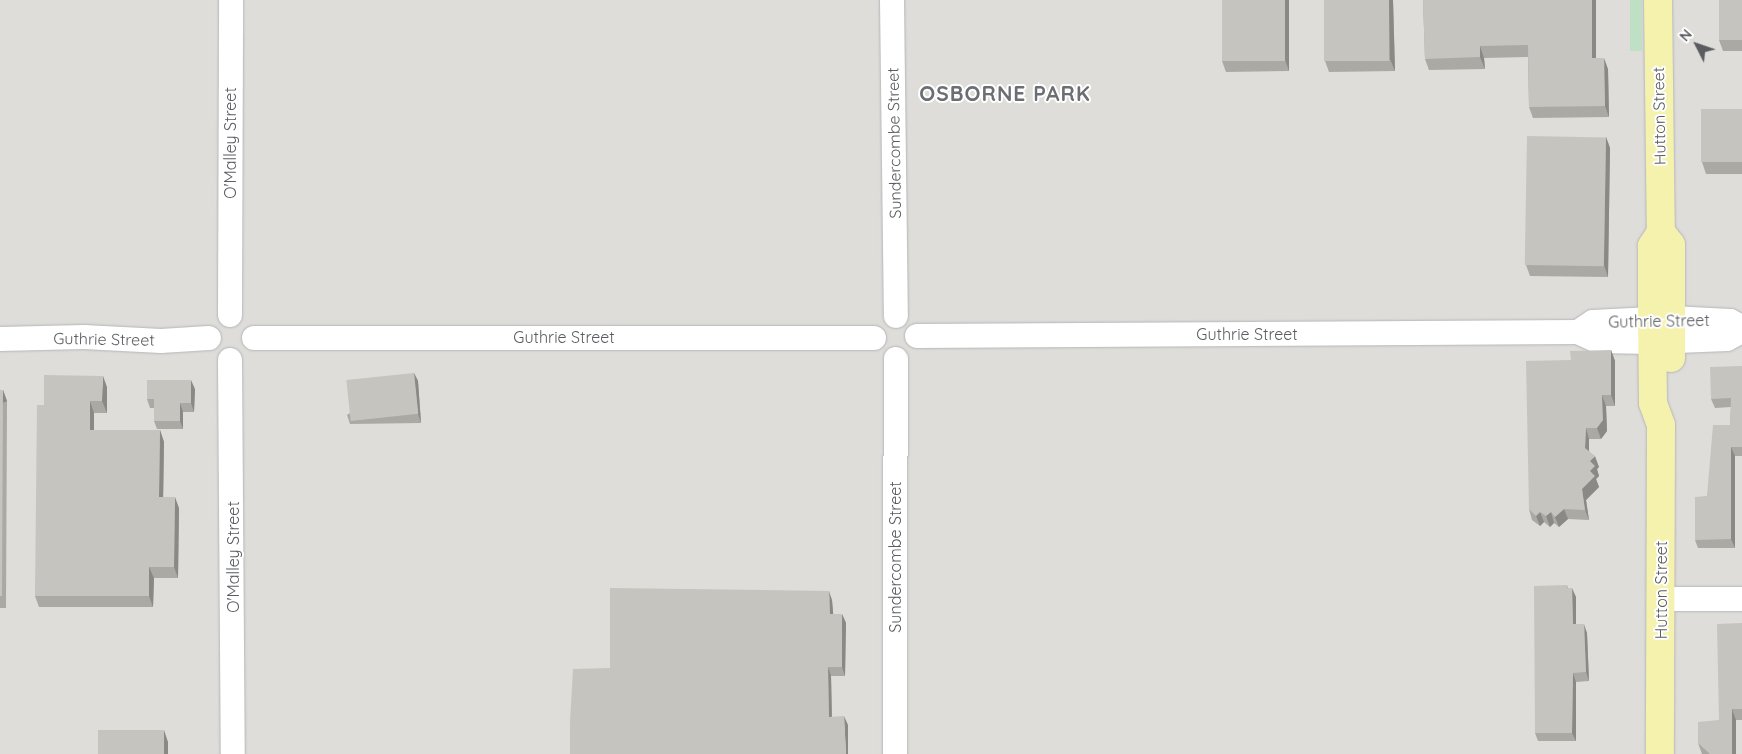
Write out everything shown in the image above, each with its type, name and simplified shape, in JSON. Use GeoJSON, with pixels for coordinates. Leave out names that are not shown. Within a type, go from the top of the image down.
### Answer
{"type":"FeatureCollection","features":[{"type":"Feature","properties":{"kind":"main road","name":"Hutton Street"},"geometry":{"type":"LineString","coordinates":[[1658,0],[1661,232],[1652,246],[1662,330],[1653,403],[1661,425],[1660,754]]}},
{"type":"Feature","properties":{"kind":"street","name":"O'Malley Street"},"geometry":{"type":"LineString","coordinates":[[230,315],[231,0]]}},
{"type":"Feature","properties":{"kind":"street","name":"Sundercombe Street"},"geometry":{"type":"LineString","coordinates":[[892,0],[896,316]]}},
{"type":"Feature","properties":{"kind":"street"},"geometry":{"type":"LineString","coordinates":[[230,315],[244,319],[250,324],[254,338],[253,345],[244,357],[230,360],[217,355],[210,345],[209,338],[213,325],[218,320],[230,315]]}},
{"type":"Feature","properties":{"kind":"street"},"geometry":{"type":"LineString","coordinates":[[896,316],[910,322],[917,336],[914,349],[909,354],[896,359],[880,353],[874,338],[878,325],[883,320],[896,316]]}},
{"type":"Feature","properties":{"kind":"street","name":"Guthrie Street"},"geometry":{"type":"LineString","coordinates":[[917,336],[1578,332],[1597,342],[1662,330],[1730,321],[1742,327]]}},
{"type":"Feature","properties":{"kind":"street","name":"Guthrie Street"},"geometry":{"type":"LineString","coordinates":[[1662,330],[1728,339],[1742,332]]}},
{"type":"Feature","properties":{"kind":"street","name":"Guthrie Street"},"geometry":{"type":"LineString","coordinates":[[0,339],[84,337],[161,340],[209,338]]}},
{"type":"Feature","properties":{"kind":"street","name":"Guthrie Street"},"geometry":{"type":"LineString","coordinates":[[254,338],[874,338]]}},
{"type":"Feature","properties":{"kind":"street","name":"Sundercombe Street"},"geometry":{"type":"LineString","coordinates":[[895,754],[896,359]]}},
{"type":"Feature","properties":{"kind":"street","name":"O'Malley Street"},"geometry":{"type":"LineString","coordinates":[[230,360],[234,754]]}},
{"type":"Feature","properties":{"kind":"street"},"geometry":{"type":"LineString","coordinates":[[1661,599],[1742,599]]}},
{"type":"Feature","properties":{"kind":"shaded area","name":"OSBORNE PARK"},"geometry":{"type":"Polygon","coordinates":[[[0,0],[1742,0],[1742,754],[0,754],[0,0]]]}},
{"type":"Feature","properties":{"kind":"green space"},"geometry":{"type":"Polygon","coordinates":[[[1630,0],[1642,0],[1642,51],[1630,51],[1630,0]]]}},
{"type":"Feature","properties":{"kind":"building"},"geometry":{"type":"Polygon","coordinates":[[[1222,0],[1285,0],[1285,61],[1222,61],[1222,0]]]}},
{"type":"Feature","properties":{"kind":"building"},"geometry":{"type":"Polygon","coordinates":[[[1324,0],[1389,0],[1389,61],[1324,61],[1324,0]]]}},
{"type":"Feature","properties":{"kind":"building"},"geometry":{"type":"Polygon","coordinates":[[[1423,0],[1592,0],[1592,58],[1604,58],[1605,106],[1529,107],[1528,45],[1480,46],[1480,57],[1425,59],[1423,0]]]}},
{"type":"Feature","properties":{"kind":"building"},"geometry":{"type":"Polygon","coordinates":[[[1719,0],[1742,0],[1742,40],[1719,40],[1719,0]]]}},
{"type":"Feature","properties":{"kind":"building"},"geometry":{"type":"Polygon","coordinates":[[[1701,109],[1742,109],[1742,162],[1701,162],[1701,109]]]}},
{"type":"Feature","properties":{"kind":"building"},"geometry":{"type":"Polygon","coordinates":[[[1527,136],[1606,137],[1604,266],[1525,265],[1527,136]]]}},
{"type":"Feature","properties":{"kind":"building"},"geometry":{"type":"Polygon","coordinates":[[[1611,350],[1611,395],[1602,395],[1603,420],[1597,428],[1586,428],[1585,448],[1595,456],[1590,461],[1595,466],[1590,471],[1595,476],[1582,489],[1585,510],[1564,509],[1555,517],[1551,512],[1546,516],[1540,512],[1536,516],[1529,509],[1526,361],[1571,360],[1570,351],[1611,350]]]}},
{"type":"Feature","properties":{"kind":"building"},"geometry":{"type":"Polygon","coordinates":[[[1742,366],[1742,447],[1731,447],[1731,539],[1695,540],[1695,497],[1707,496],[1713,425],[1730,425],[1731,398],[1711,399],[1710,367],[1742,366]]]}},
{"type":"Feature","properties":{"kind":"building"},"geometry":{"type":"Polygon","coordinates":[[[414,373],[418,414],[351,421],[346,380],[414,373]]]}},
{"type":"Feature","properties":{"kind":"building"},"geometry":{"type":"Polygon","coordinates":[[[44,375],[103,376],[102,401],[90,401],[90,430],[160,430],[159,497],[175,497],[174,567],[149,567],[149,596],[35,596],[37,405],[44,405],[44,375]]]}},
{"type":"Feature","properties":{"kind":"building"},"geometry":{"type":"Polygon","coordinates":[[[147,380],[191,380],[191,403],[180,403],[180,421],[154,421],[154,399],[147,399],[147,380]]]}},
{"type":"Feature","properties":{"kind":"building"},"geometry":{"type":"Polygon","coordinates":[[[0,390],[3,390],[2,596],[0,596],[0,390]]]}},
{"type":"Feature","properties":{"kind":"building"},"geometry":{"type":"Polygon","coordinates":[[[1567,585],[1567,588],[1572,588],[1573,624],[1584,624],[1586,672],[1573,673],[1572,733],[1535,733],[1534,586],[1567,585]]]}},
{"type":"Feature","properties":{"kind":"building"},"geometry":{"type":"Polygon","coordinates":[[[610,588],[829,591],[830,614],[842,614],[842,667],[828,667],[829,717],[844,716],[846,754],[570,754],[573,669],[610,668],[610,588]]]}},
{"type":"Feature","properties":{"kind":"building"},"geometry":{"type":"Polygon","coordinates":[[[1742,623],[1742,709],[1732,709],[1732,754],[1710,754],[1698,743],[1698,722],[1719,720],[1717,624],[1742,623]]]}},
{"type":"Feature","properties":{"kind":"building"},"geometry":{"type":"Polygon","coordinates":[[[98,730],[164,730],[164,754],[98,754],[98,730]]]}},
{"type":"Feature","properties":{"kind":"district","name":"OSBORNE PARK"},"geometry":{"type":"Point","coordinates":[1005,93]}}]}
